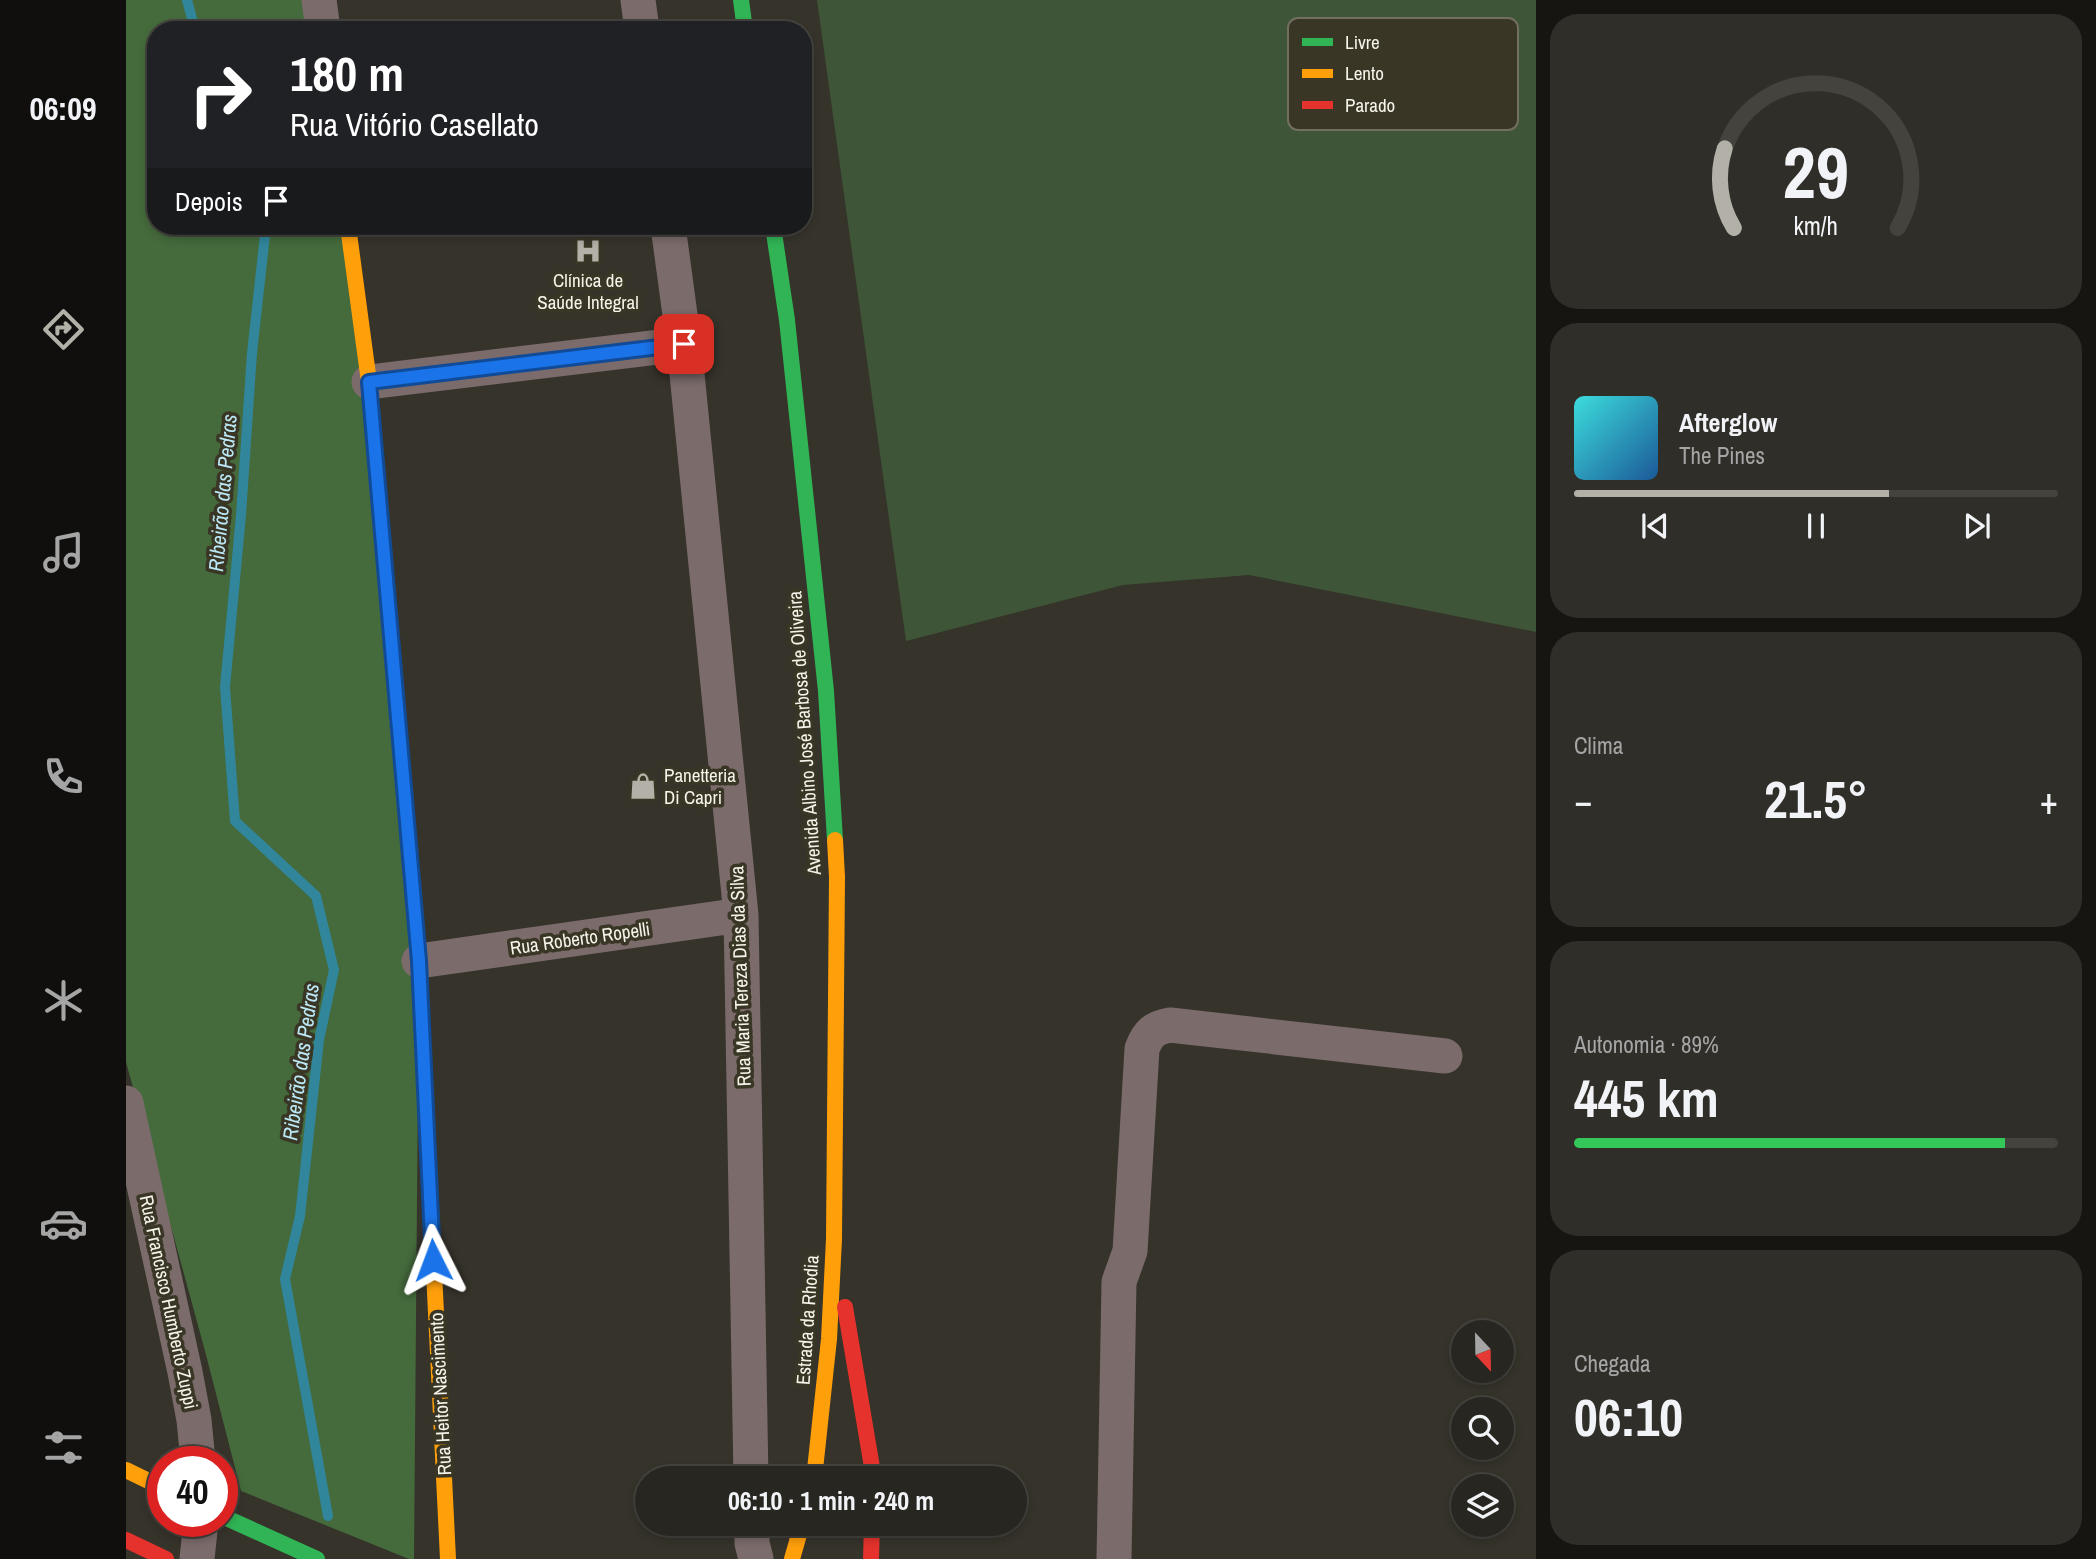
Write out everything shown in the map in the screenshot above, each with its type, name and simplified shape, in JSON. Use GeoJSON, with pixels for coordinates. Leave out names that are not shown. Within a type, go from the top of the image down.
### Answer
{"type":"FeatureCollection","features":[{"type":"Feature","properties":{"kind":"main road"},"geometry":{"type":"LineString","coordinates":[[741,0],[744,21]]}},
{"type":"Feature","properties":{"kind":"main road","name":"Rua Heitor Nascimento"},"geometry":{"type":"LineString","coordinates":[[349,235],[369,382],[419,961],[448,1559]]}},
{"type":"Feature","properties":{"kind":"main road","name":"Avenida Albino José Barbosa de Oliveira"},"geometry":{"type":"LineString","coordinates":[[774,235],[788,334],[831,771],[837,877],[834,1239]]}},
{"type":"Feature","properties":{"kind":"main road","name":"Estrada da Rhodia"},"geometry":{"type":"LineString","coordinates":[[815,1466],[829,1339],[834,1239]]}},
{"type":"Feature","properties":{"kind":"main road","name":"Estrada da Rhodia"},"geometry":{"type":"LineString","coordinates":[[834,1239],[872,1466]]}},
{"type":"Feature","properties":{"kind":"main road"},"geometry":{"type":"LineString","coordinates":[[126,1470],[147,1480]]}},
{"type":"Feature","properties":{"kind":"main road"},"geometry":{"type":"LineString","coordinates":[[238,1523],[317,1559]]}},
{"type":"Feature","properties":{"kind":"main road"},"geometry":{"type":"LineString","coordinates":[[792,1559],[799,1536]]}},
{"type":"Feature","properties":{"kind":"main road"},"geometry":{"type":"LineString","coordinates":[[871,1559],[872,1536]]}},
{"type":"Feature","properties":{"kind":"main road"},"geometry":{"type":"LineString","coordinates":[[126,1540],[166,1559]]}},
{"type":"Feature","properties":{"kind":"street"},"geometry":{"type":"LineString","coordinates":[[319,0],[322,21]]}},
{"type":"Feature","properties":{"kind":"street"},"geometry":{"type":"LineString","coordinates":[[638,0],[641,21]]}},
{"type":"Feature","properties":{"kind":"street","name":"Rua Maria Tereza Dias da Silva"},"geometry":{"type":"LineString","coordinates":[[669,235],[684,344],[741,915],[751,1466]]}},
{"type":"Feature","properties":{"kind":"street"},"geometry":{"type":"LineString","coordinates":[[369,382],[684,344]]}},
{"type":"Feature","properties":{"kind":"street","name":"Rua Roberto Ropelli"},"geometry":{"type":"LineString","coordinates":[[419,961],[741,915]]}},
{"type":"Feature","properties":{"kind":"street"},"geometry":{"type":"LineString","coordinates":[[1114,1559],[1119,1282],[1130,1251],[1142,1049],[1146,1036],[1157,1027],[1170,1025],[1446,1056]]}},
{"type":"Feature","properties":{"kind":"street","name":"Rua Francisco Humberto Zuppi"},"geometry":{"type":"LineString","coordinates":[[126,1103],[185,1373],[197,1446]]}},
{"type":"Feature","properties":{"kind":"street"},"geometry":{"type":"LineString","coordinates":[[752,1536],[755,1559]]}},
{"type":"Feature","properties":{"kind":"street"},"geometry":{"type":"LineString","coordinates":[[197,1559],[199,1537]]}},
{"type":"Feature","properties":{"kind":"green space"},"geometry":{"type":"Polygon","coordinates":[[[126,0],[319,0],[322,21],[147,21],[147,235],[349,235],[419,961],[414,1559],[241,1491],[238,1479],[238,1446],[229,1446],[126,1062],[126,0]]]}},
{"type":"Feature","properties":{"kind":"green space"},"geometry":{"type":"Polygon","coordinates":[[[817,0],[1536,0],[1536,632],[1249,575],[1123,585],[906,641],[817,0]]]}},
{"type":"Feature","properties":{"kind":"waterway","name":"Ribeirão das Pedras"},"geometry":{"type":"LineString","coordinates":[[187,0],[193,21]]}},
{"type":"Feature","properties":{"kind":"waterway","name":"Ribeirão das Pedras"},"geometry":{"type":"LineString","coordinates":[[265,235],[252,353],[225,687],[235,821],[316,896],[334,970],[319,1040],[300,1216],[285,1279],[328,1516]]}},
{"type":"Feature","properties":{"kind":"traffic: fast"},"geometry":{"type":"LineString","coordinates":[[741,0],[744,21]]}},
{"type":"Feature","properties":{"kind":"traffic: fast"},"geometry":{"type":"LineString","coordinates":[[774,235],[787,320],[826,691],[835,840]]}},
{"type":"Feature","properties":{"kind":"traffic: fast"},"geometry":{"type":"LineString","coordinates":[[399,735],[419,961],[432,1231]]}},
{"type":"Feature","properties":{"kind":"traffic: fast"},"geometry":{"type":"LineString","coordinates":[[238,1523],[317,1559]]}},
{"type":"Feature","properties":{"kind":"traffic: slow"},"geometry":{"type":"LineString","coordinates":[[349,235],[369,382],[399,735]]}},
{"type":"Feature","properties":{"kind":"traffic: slow"},"geometry":{"type":"LineString","coordinates":[[815,1466],[829,1339],[834,1239],[835,840]]}},
{"type":"Feature","properties":{"kind":"traffic: slow"},"geometry":{"type":"LineString","coordinates":[[432,1231],[448,1559]]}},
{"type":"Feature","properties":{"kind":"traffic: slow"},"geometry":{"type":"LineString","coordinates":[[126,1470],[147,1480]]}},
{"type":"Feature","properties":{"kind":"traffic: slow"},"geometry":{"type":"LineString","coordinates":[[792,1559],[799,1536]]}},
{"type":"Feature","properties":{"kind":"traffic: jam"},"geometry":{"type":"LineString","coordinates":[[845,1307],[872,1466]]}},
{"type":"Feature","properties":{"kind":"traffic: jam"},"geometry":{"type":"LineString","coordinates":[[871,1559],[872,1536]]}},
{"type":"Feature","properties":{"kind":"traffic: jam"},"geometry":{"type":"LineString","coordinates":[[126,1540],[166,1559]]}},
{"type":"Feature","properties":{"kind":"place","name":"Clínica de Saúde Integral"},"geometry":{"type":"Point","coordinates":[588,251]}},
{"type":"Feature","properties":{"kind":"place","name":"Panetteria Di Capri"},"geometry":{"type":"Point","coordinates":[643,786]}},
{"type":"Feature","properties":{"kind":"route"},"geometry":{"type":"LineString","coordinates":[[433,1260],[419,961],[369,382],[684,344]]}}]}
